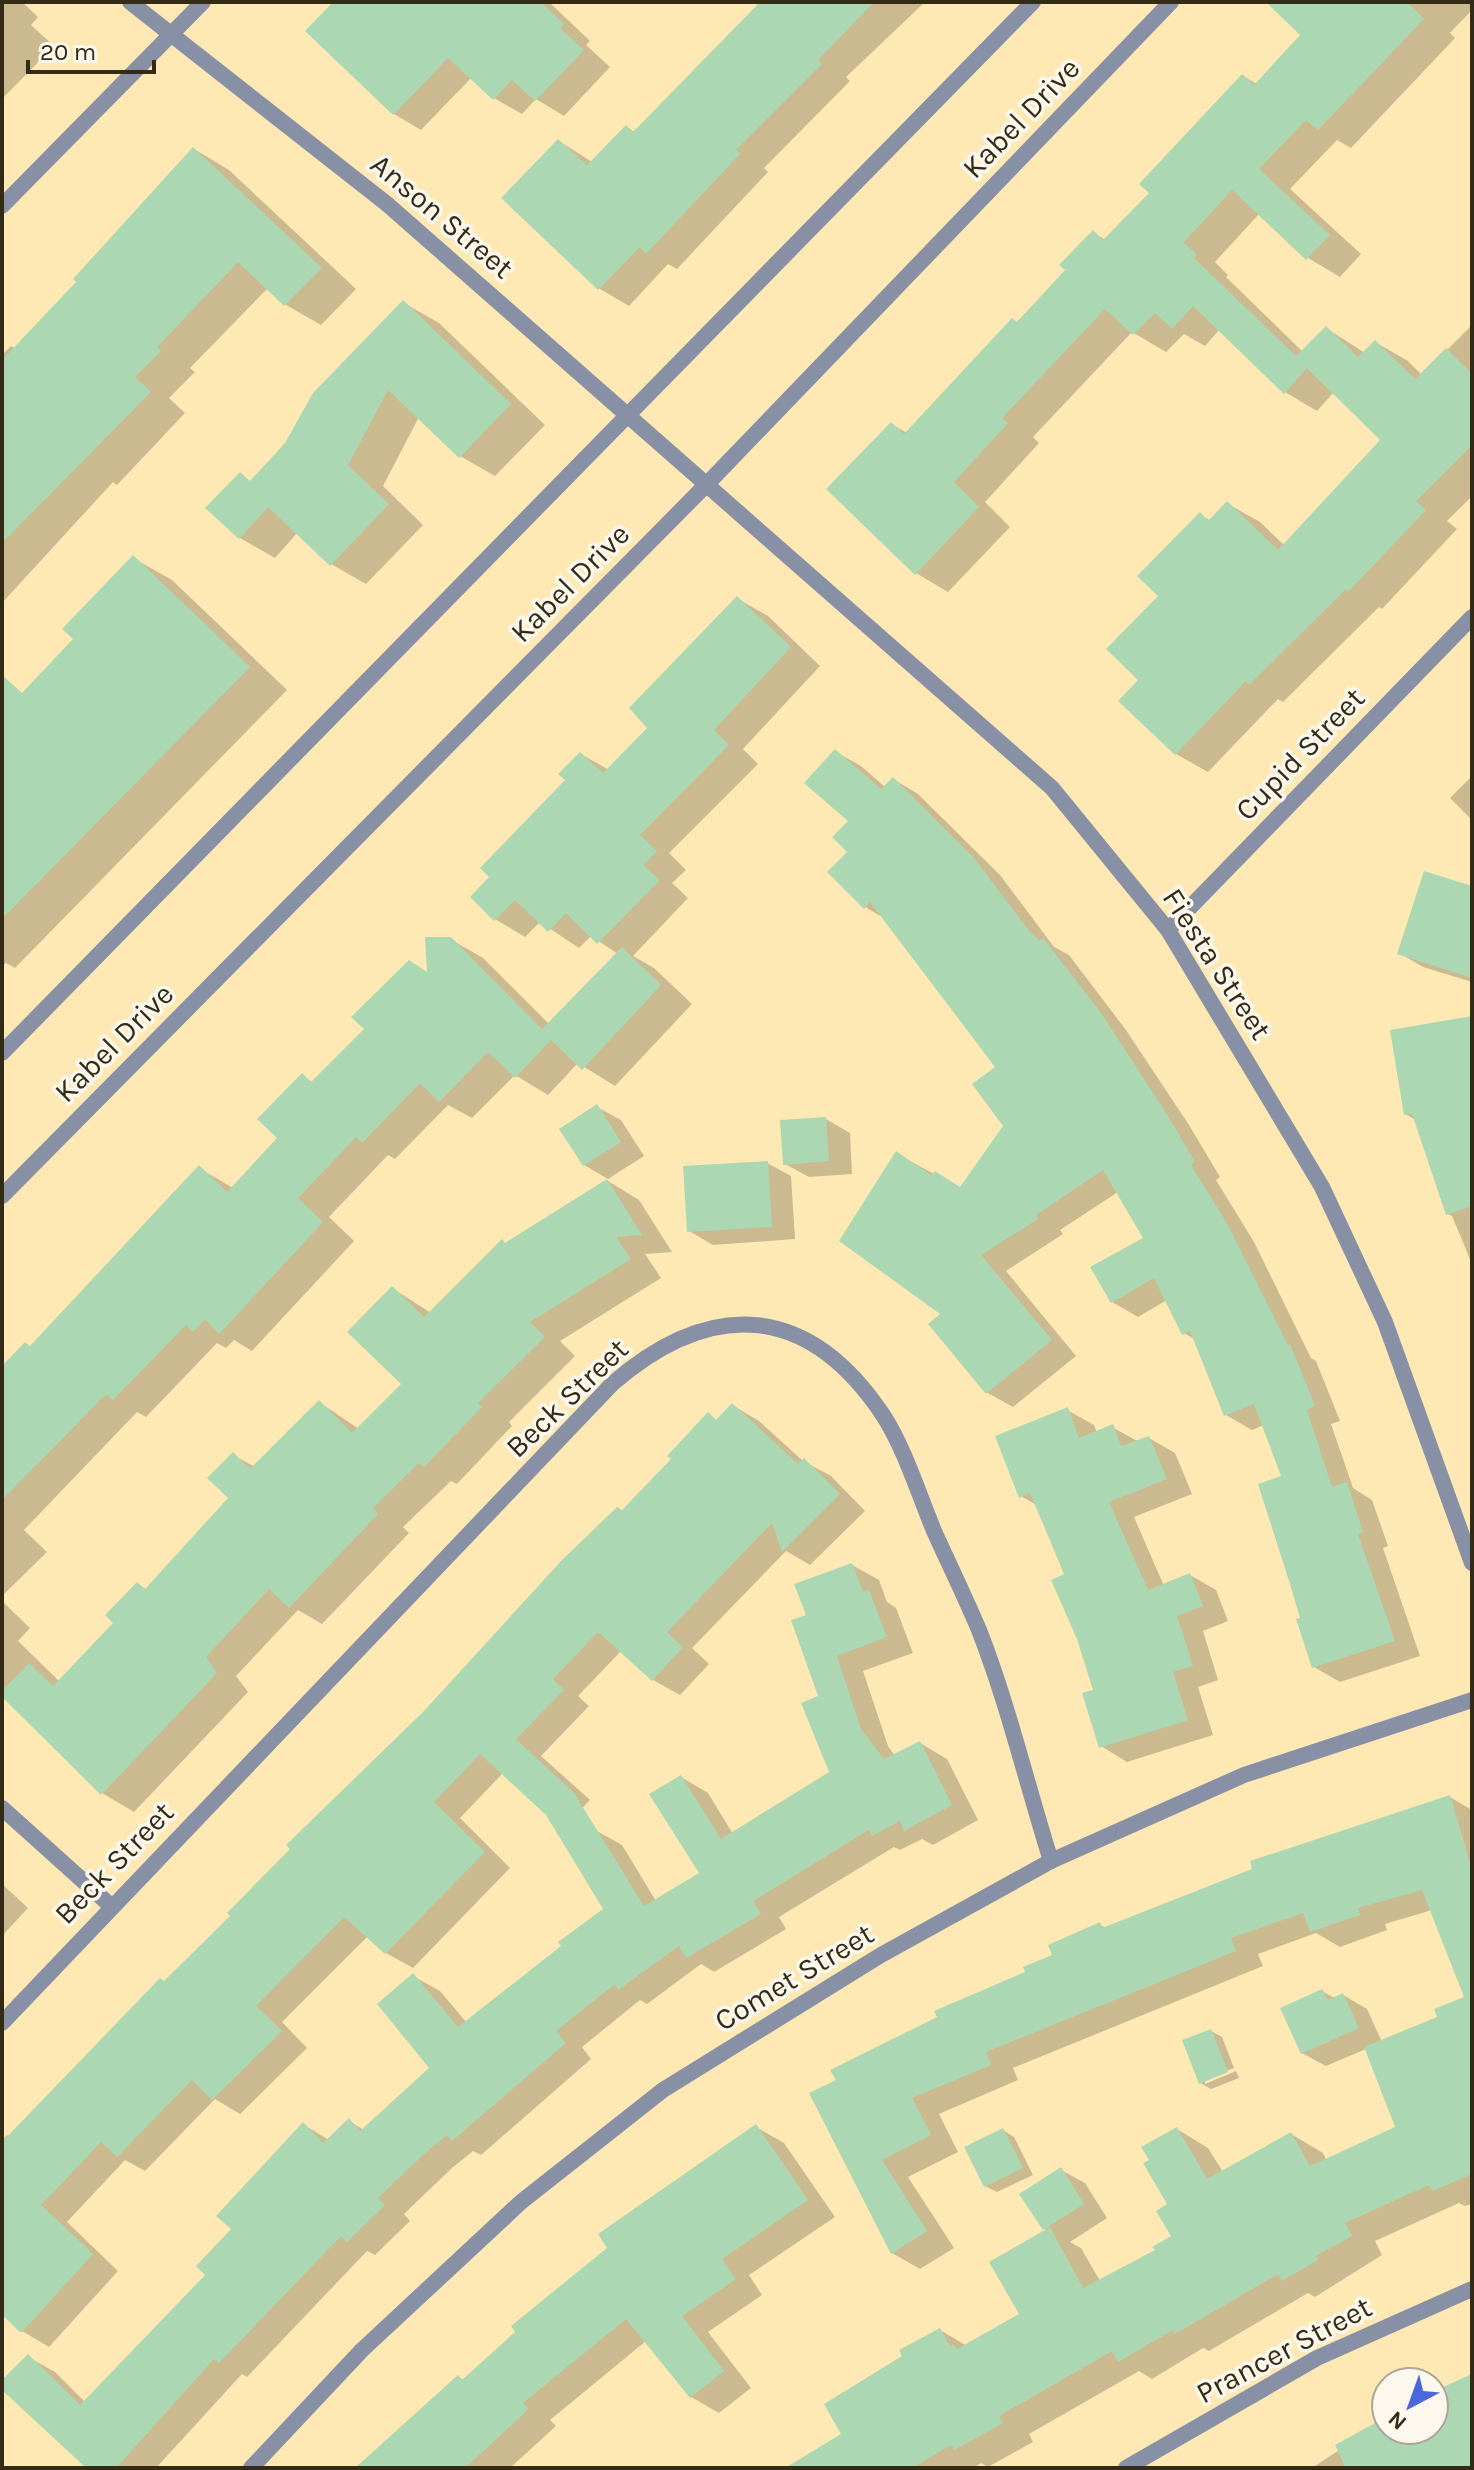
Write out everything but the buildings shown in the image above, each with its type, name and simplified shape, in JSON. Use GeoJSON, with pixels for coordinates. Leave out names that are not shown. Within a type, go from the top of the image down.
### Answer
{"type":"FeatureCollection","features":[{"type":"Feature","properties":{"kind":"street","name":"Anson Street"},"geometry":{"type":"LineString","coordinates":[[130,2],[387,204],[708,483]]}},
{"type":"Feature","properties":{"kind":"street"},"geometry":{"type":"LineString","coordinates":[[2,206],[203,2]]}},
{"type":"Feature","properties":{"kind":"street"},"geometry":{"type":"LineString","coordinates":[[2,1053],[1033,2]]}},
{"type":"Feature","properties":{"kind":"street","name":"Kabel Drive"},"geometry":{"type":"LineString","coordinates":[[2,1196],[708,483],[1171,2]]}},
{"type":"Feature","properties":{"kind":"street","name":"Fiesta Street"},"geometry":{"type":"LineString","coordinates":[[708,483],[1052,788],[1168,930],[1322,1187],[1385,1322],[1472,1563]]}},
{"type":"Feature","properties":{"kind":"street","name":"Cupid Street"},"geometry":{"type":"LineString","coordinates":[[1168,930],[1472,617]]}},
{"type":"Feature","properties":{"kind":"street","name":"Beck Street"},"geometry":{"type":"LineString","coordinates":[[2,2023],[613,1383],[642,1358],[705,1329],[731,1324],[765,1324],[794,1333],[821,1347],[883,1416],[980,1632],[1051,1861]]}},
{"type":"Feature","properties":{"kind":"street","name":"Comet Street"},"geometry":{"type":"LineString","coordinates":[[251,2468],[362,2350],[521,2202],[663,2090],[881,1955],[1051,1861],[1244,1775],[1472,1700]]}},
{"type":"Feature","properties":{"kind":"street"},"geometry":{"type":"LineString","coordinates":[[2,1808],[111,1906]]}},
{"type":"Feature","properties":{"kind":"street","name":"Prancer Street"},"geometry":{"type":"LineString","coordinates":[[1126,2468],[1317,2358],[1472,2289]]}}]}
